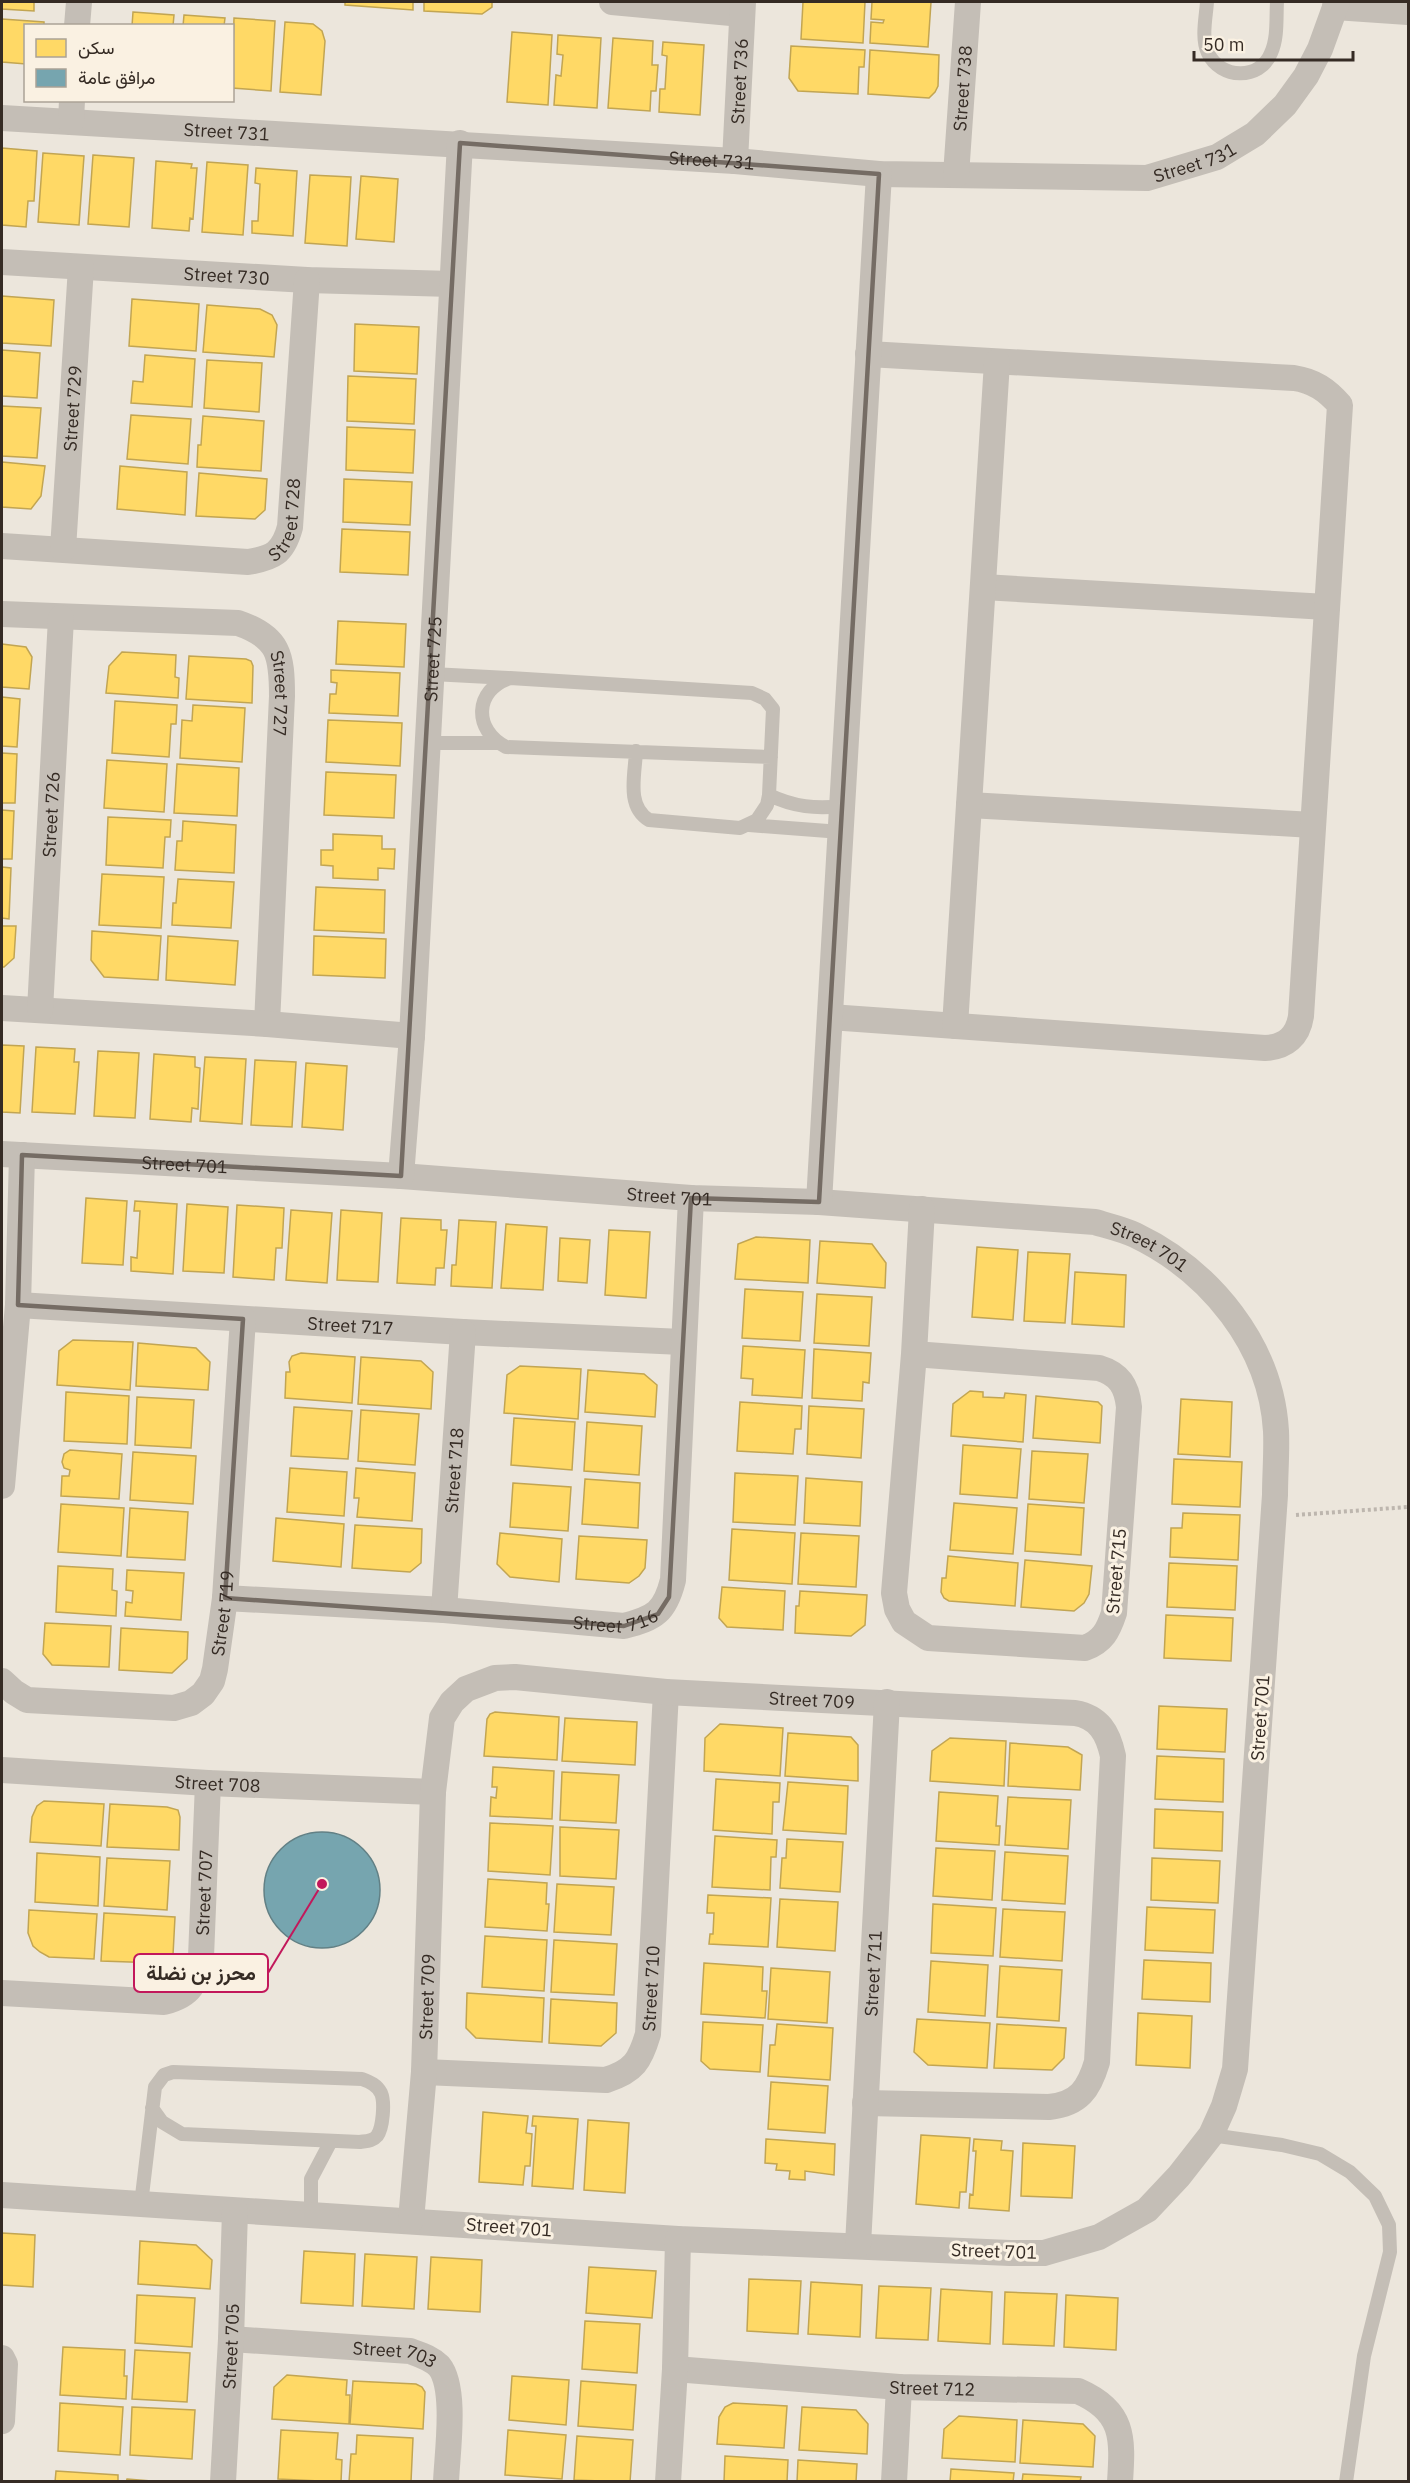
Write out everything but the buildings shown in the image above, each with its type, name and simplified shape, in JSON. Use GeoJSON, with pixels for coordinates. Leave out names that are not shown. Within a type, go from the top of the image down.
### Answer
{"type":"FeatureCollection","features":[{"type":"Feature","properties":{"kind":"street"},"geometry":{"type":"LineString","coordinates":[[77,24],[79,2]]}},
{"type":"Feature","properties":{"kind":"street"},"geometry":{"type":"LineString","coordinates":[[612,2],[743,8]]}},
{"type":"Feature","properties":{"kind":"street","name":"Street 738"},"geometry":{"type":"LineString","coordinates":[[956,175],[968,2]]}},
{"type":"Feature","properties":{"kind":"street"},"geometry":{"type":"LineString","coordinates":[[1336,4],[1408,12]]}},
{"type":"Feature","properties":{"kind":"street","name":"Street 731"},"geometry":{"type":"LineString","coordinates":[[2,118],[72,111],[879,174],[1085,179],[1147,178],[1216,157],[1255,134],[1285,105],[1306,76],[1320,49],[1336,4]]}},
{"type":"Feature","properties":{"kind":"street","name":"Street 736"},"geometry":{"type":"LineString","coordinates":[[735,161],[743,8]]}},
{"type":"Feature","properties":{"kind":"street","name":"Street 725"},"geometry":{"type":"LineString","coordinates":[[401,1176],[412,1036],[460,143]]}},
{"type":"Feature","properties":{"kind":"street"},"geometry":{"type":"LineString","coordinates":[[819,1202],[879,174]]}},
{"type":"Feature","properties":{"kind":"street","name":"Street 730"},"geometry":{"type":"LineString","coordinates":[[2,262],[307,280],[452,284]]}},
{"type":"Feature","properties":{"kind":"street","name":"Street 729"},"geometry":{"type":"LineString","coordinates":[[63,549],[81,267]]}},
{"type":"Feature","properties":{"kind":"street","name":"Street 728"},"geometry":{"type":"LineString","coordinates":[[2,546],[248,562],[263,559],[278,552],[286,540],[290,527],[307,280]]}},
{"type":"Feature","properties":{"kind":"street"},"geometry":{"type":"LineString","coordinates":[[830,1017],[1265,1048],[1281,1045],[1295,1034],[1301,1016],[1340,405],[1324,389],[1305,380],[1294,378],[868,354]]}},
{"type":"Feature","properties":{"kind":"street"},"geometry":{"type":"LineString","coordinates":[[955,1026],[998,362]]}},
{"type":"Feature","properties":{"kind":"street"},"geometry":{"type":"LineString","coordinates":[[983,587],[1327,607]]}},
{"type":"Feature","properties":{"kind":"street","name":"Street 727"},"geometry":{"type":"LineString","coordinates":[[2,614],[238,623],[259,630],[276,646],[282,668],[282,696],[267,1024]]}},
{"type":"Feature","properties":{"kind":"street","name":"Street 726"},"geometry":{"type":"LineString","coordinates":[[40,1010],[61,618]]}},
{"type":"Feature","properties":{"kind":"street"},"geometry":{"type":"LineString","coordinates":[[969,805],[1313,825]]}},
{"type":"Feature","properties":{"kind":"street"},"geometry":{"type":"LineString","coordinates":[[2,1008],[267,1024],[412,1036]]}},
{"type":"Feature","properties":{"kind":"street"},"geometry":{"type":"LineString","coordinates":[[2,1486],[18,1305],[12,1154]]}},
{"type":"Feature","properties":{"kind":"street","name":"Street 701"},"geometry":{"type":"LineString","coordinates":[[2,2195],[678,2239],[1044,2253],[1099,2237],[1147,2210],[1179,2176],[1211,2135],[1224,2106],[1235,2068],[1274,1516],[1276,1430],[1269,1388],[1258,1356],[1241,1324],[1199,1278],[1164,1252],[1134,1235],[1095,1222],[819,1202],[691,1198],[401,1176],[12,1154]]}},
{"type":"Feature","properties":{"kind":"street","name":"Street 716"},"geometry":{"type":"LineString","coordinates":[[225,1598],[444,1610],[624,1626],[658,1614],[669,1597],[673,1580],[682,1342],[691,1198]]}},
{"type":"Feature","properties":{"kind":"street","name":"Street 715"},"geometry":{"type":"LineString","coordinates":[[914,1354],[1099,1368],[1110,1371],[1122,1381],[1129,1407],[1114,1613],[1104,1637],[1095,1644],[1085,1648],[928,1638],[904,1622],[897,1609],[894,1593],[914,1354],[922,1209]]}},
{"type":"Feature","properties":{"kind":"street","name":"Street 717"},"geometry":{"type":"LineString","coordinates":[[18,1305],[463,1332],[682,1342]]}},
{"type":"Feature","properties":{"kind":"street","name":"Street 719"},"geometry":{"type":"LineString","coordinates":[[2,1681],[27,1700],[174,1708],[190,1703],[203,1694],[212,1681],[225,1598],[243,1319]]}},
{"type":"Feature","properties":{"kind":"street","name":"Street 718"},"geometry":{"type":"LineString","coordinates":[[444,1610],[463,1332]]}},
{"type":"Feature","properties":{"kind":"street","name":"Street 709"},"geometry":{"type":"LineString","coordinates":[[411,2220],[424,2072],[433,1792],[442,1718],[452,1702],[466,1689],[495,1678],[515,1677],[666,1692],[887,1702],[1087,1715],[1098,1722],[1109,1739],[1113,1756],[1097,2062],[1091,2083],[1080,2096],[1065,2106],[1049,2108],[865,2103]]}},
{"type":"Feature","properties":{"kind":"street","name":"Street 710"},"geometry":{"type":"LineString","coordinates":[[424,2072],[606,2080],[631,2069],[642,2056],[648,2034],[666,1692]]}},
{"type":"Feature","properties":{"kind":"street","name":"Street 711"},"geometry":{"type":"LineString","coordinates":[[858,2245],[887,1702]]}},
{"type":"Feature","properties":{"kind":"street","name":"Street 708"},"geometry":{"type":"LineString","coordinates":[[2,1770],[208,1783],[433,1792]]}},
{"type":"Feature","properties":{"kind":"street","name":"Street 707"},"geometry":{"type":"LineString","coordinates":[[2,1993],[164,2002],[178,1999],[188,1992],[196,1977],[201,1958],[208,1783]]}},
{"type":"Feature","properties":{"kind":"street","name":"Street 705"},"geometry":{"type":"LineString","coordinates":[[222,2481],[231,2339],[235,2211]]}},
{"type":"Feature","properties":{"kind":"street"},"geometry":{"type":"LineString","coordinates":[[668,2481],[675,2369],[678,2239]]}},
{"type":"Feature","properties":{"kind":"street","name":"Street 703"},"geometry":{"type":"LineString","coordinates":[[231,2339],[410,2352],[428,2358],[440,2367],[449,2398],[446,2481]]}},
{"type":"Feature","properties":{"kind":"street"},"geometry":{"type":"LineString","coordinates":[[2,2358],[5,2364],[2,2421]]}},
{"type":"Feature","properties":{"kind":"street","name":"Street 712"},"geometry":{"type":"LineString","coordinates":[[675,2369],[899,2387],[1078,2391],[1098,2400],[1110,2411],[1119,2428],[1123,2445],[1120,2481]]}},
{"type":"Feature","properties":{"kind":"street"},"geometry":{"type":"LineString","coordinates":[[894,2481],[899,2387]]}},
{"type":"Feature","properties":{"kind":"lane"},"geometry":{"type":"LineString","coordinates":[[1207,2],[1205,42],[1207,52],[1219,67],[1238,74],[1257,69],[1271,54],[1274,45],[1276,2]]}},
{"type":"Feature","properties":{"kind":"lane"},"geometry":{"type":"LineString","coordinates":[[432,674],[753,693],[765,699],[773,709],[769,795],[763,813],[749,825],[740,828],[649,820],[642,816],[637,811],[633,796],[636,752]]}},
{"type":"Feature","properties":{"kind":"lane"},"geometry":{"type":"LineString","coordinates":[[510,678],[492,688],[482,706],[484,726],[497,742],[506,747],[771,757]]}},
{"type":"Feature","properties":{"kind":"lane"},"geometry":{"type":"LineString","coordinates":[[428,743],[497,742]]}},
{"type":"Feature","properties":{"kind":"lane"},"geometry":{"type":"LineString","coordinates":[[769,795],[782,801],[808,807],[842,806]]}},
{"type":"Feature","properties":{"kind":"lane"},"geometry":{"type":"LineString","coordinates":[[749,825],[841,832]]}},
{"type":"Feature","properties":{"kind":"lane"},"geometry":{"type":"LineString","coordinates":[[141,2204],[152,2108],[156,2087],[164,2075],[173,2072],[362,2079],[373,2084],[380,2091],[382,2100],[380,2130],[377,2137],[371,2141],[360,2142],[182,2134],[162,2122],[152,2108]]}},
{"type":"Feature","properties":{"kind":"lane"},"geometry":{"type":"LineString","coordinates":[[1211,2135],[1282,2145],[1320,2154],[1350,2172],[1375,2196],[1389,2225],[1390,2252],[1364,2356],[1346,2481]]}},
{"type":"Feature","properties":{"kind":"lane"},"geometry":{"type":"LineString","coordinates":[[311,2215],[311,2179],[331,2141]]}},
{"type":"Feature","properties":{"kind":"path"},"geometry":{"type":"LineString","coordinates":[[1274,1516],[1408,1507]]}},
{"type":"Feature","properties":{"kind":"highlighted area"},"geometry":{"type":"Polygon","coordinates":[[[460,143],[879,174],[819,1202],[691,1198],[669,1597],[658,1614],[624,1626],[225,1598],[243,1319],[18,1305],[22,1155],[401,1176],[460,143]]]}},
{"type":"Feature","properties":{"kind":"place","name":"محرز بن نضلة"},"geometry":{"type":"Point","coordinates":[322,1884]}}]}
